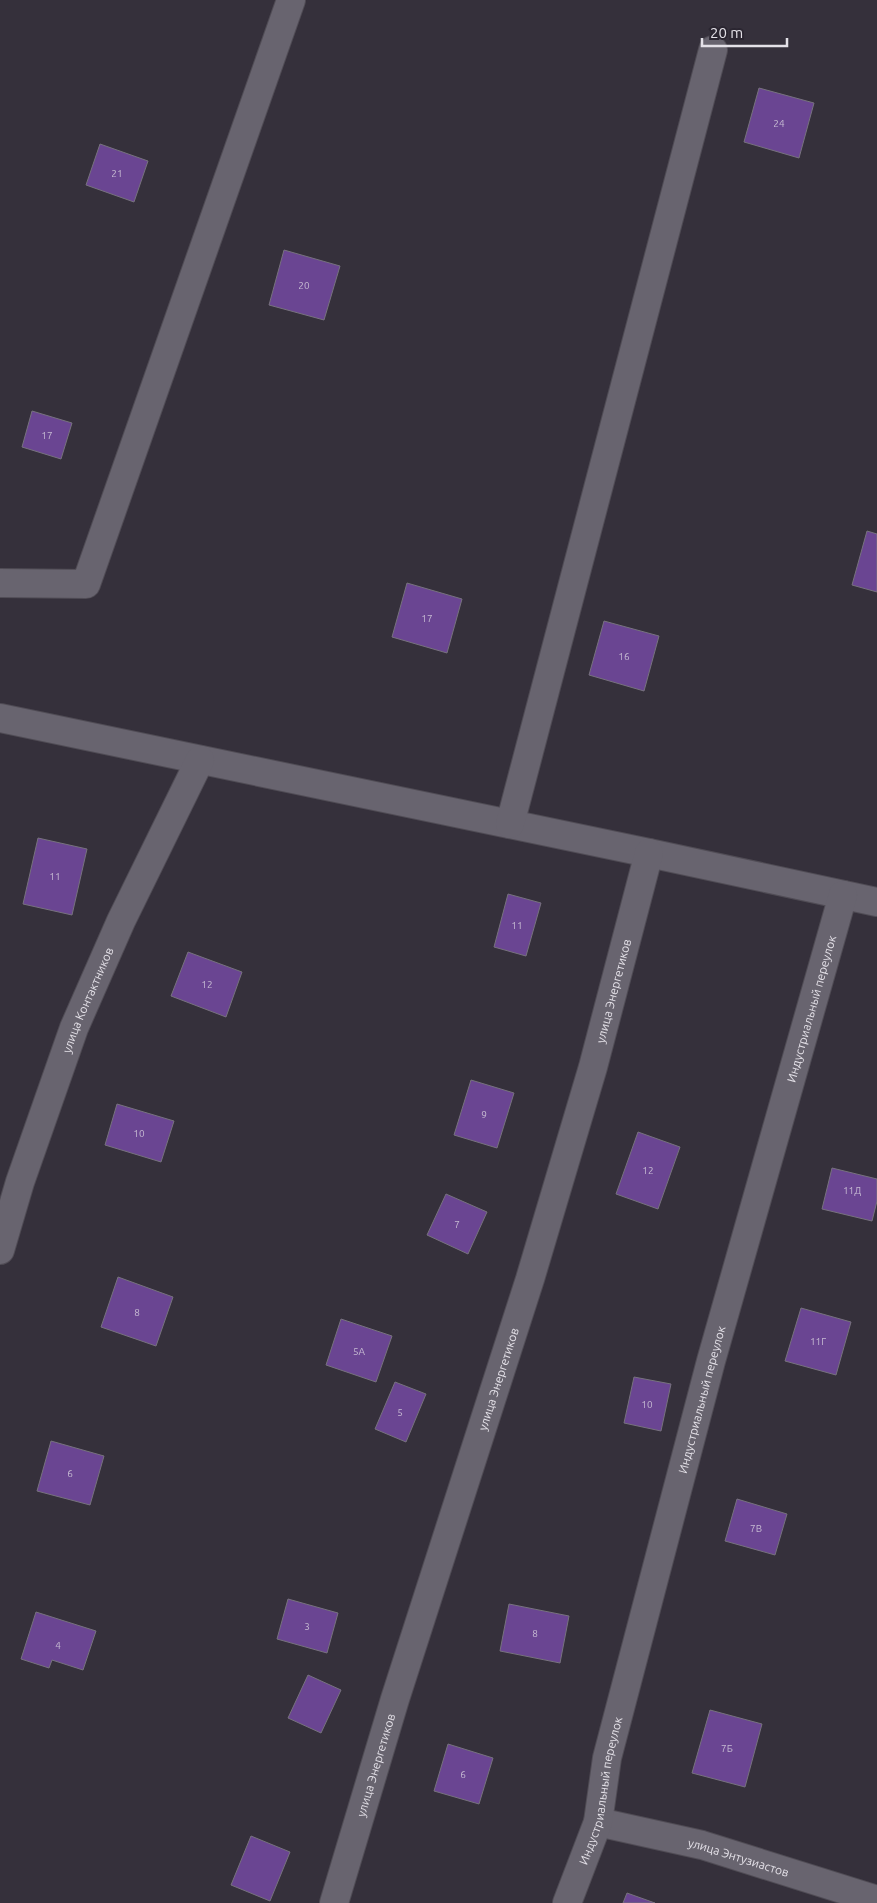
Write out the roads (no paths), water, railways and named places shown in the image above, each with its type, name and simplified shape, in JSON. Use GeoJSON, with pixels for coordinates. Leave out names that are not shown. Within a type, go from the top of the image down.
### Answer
{"type":"FeatureCollection","features":[{"type":"Feature","properties":{"kind":"street"},"geometry":{"type":"LineString","coordinates":[[0,583],[86,584],[291,0]]}},
{"type":"Feature","properties":{"kind":"street"},"geometry":{"type":"LineString","coordinates":[[510,824],[713,50]]}},
{"type":"Feature","properties":{"kind":"street"},"geometry":{"type":"LineString","coordinates":[[0,718],[877,902]]}},
{"type":"Feature","properties":{"kind":"street","name":"улица Контактников"},"geometry":{"type":"LineString","coordinates":[[0,1250],[20,1182],[74,1028],[120,921],[200,760]]}},
{"type":"Feature","properties":{"kind":"street","name":"улица Энергетиков"},"geometry":{"type":"LineString","coordinates":[[334,1903],[395,1699],[530,1280],[593,1067],[648,853]]}},
{"type":"Feature","properties":{"kind":"street","name":"Индустриальный переулок"},"geometry":{"type":"LineString","coordinates":[[567,1903],[598,1822],[607,1758],[711,1361],[843,895]]}},
{"type":"Feature","properties":{"kind":"street","name":"улица Энтузиастов"},"geometry":{"type":"LineString","coordinates":[[598,1822],[702,1845],[877,1900]]}}]}
